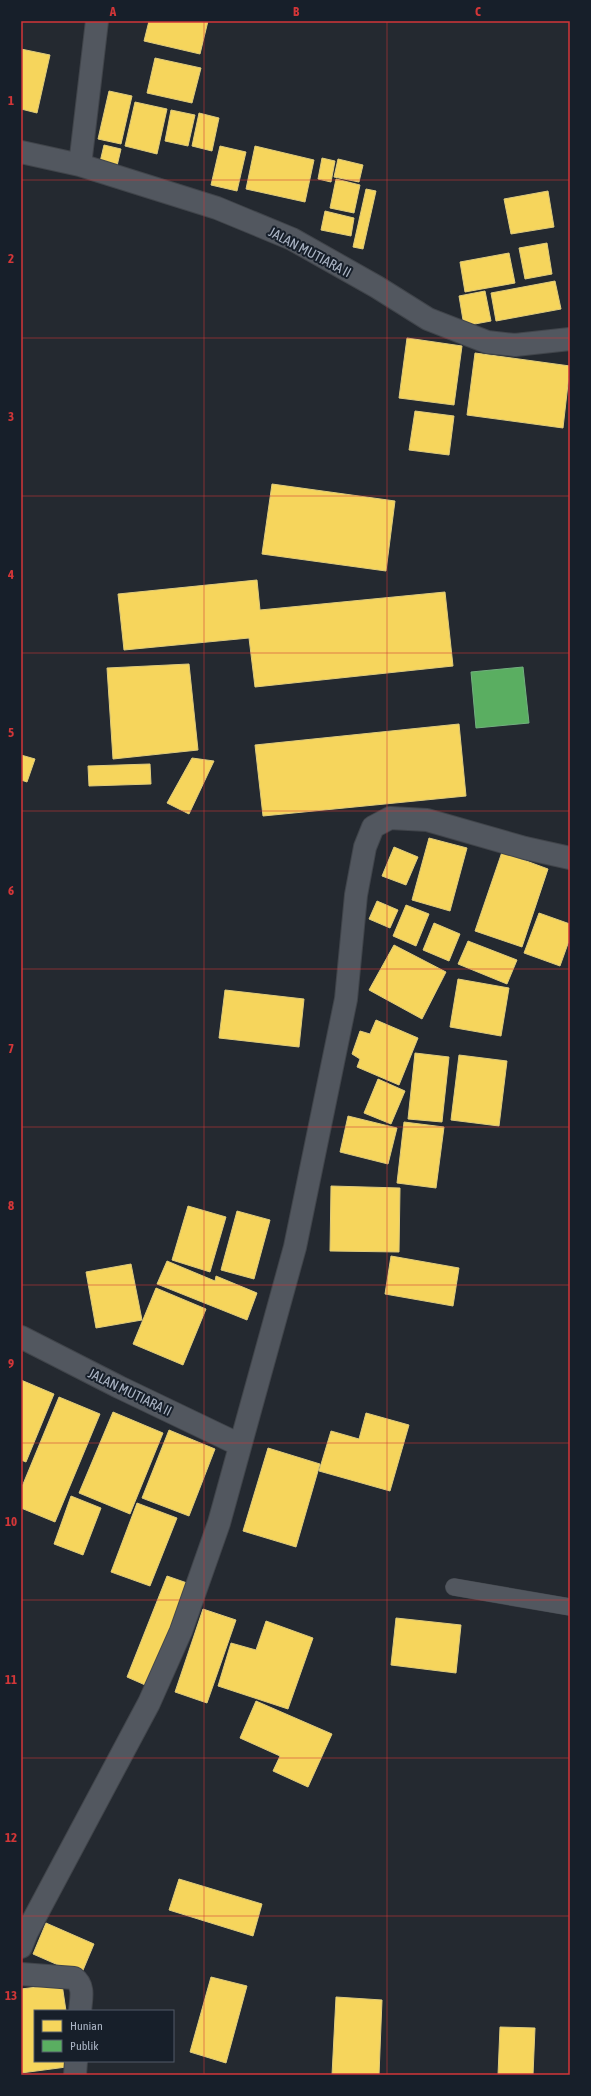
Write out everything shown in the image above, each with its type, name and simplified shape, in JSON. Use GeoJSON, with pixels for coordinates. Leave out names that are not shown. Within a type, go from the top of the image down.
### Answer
{"type":"FeatureCollection","features":[{"type":"Feature","properties":{"kind":"street"},"geometry":{"type":"LineString","coordinates":[[80,165],[97,21]]}},
{"type":"Feature","properties":{"kind":"street","name":"JALAN MUTIARA II"},"geometry":{"type":"LineString","coordinates":[[21,152],[80,165],[217,208],[292,239],[377,287],[428,319],[458,332],[487,342],[515,345],[570,339]]}},
{"type":"Feature","properties":{"kind":"street"},"geometry":{"type":"LineString","coordinates":[[21,1947],[27,1932],[149,1703],[178,1638],[219,1522],[295,1247],[346,999],[356,895],[365,847],[373,827],[390,818],[427,820],[525,848],[570,858]]}},
{"type":"Feature","properties":{"kind":"street","name":"JALAN MUTIARA II"},"geometry":{"type":"LineString","coordinates":[[21,1337],[113,1384],[240,1445]]}},
{"type":"Feature","properties":{"kind":"street"},"geometry":{"type":"LineString","coordinates":[[21,1974],[74,1978],[79,1982],[81,1989],[80,2010]]}},
{"type":"Feature","properties":{"kind":"street"},"geometry":{"type":"LineString","coordinates":[[75,2075],[76,2062]]}},
{"type":"Feature","properties":{"kind":"lane"},"geometry":{"type":"LineString","coordinates":[[454,1587],[570,1607]]}},
{"type":"Feature","properties":{"kind":"building: Hunian"},"geometry":{"type":"Polygon","coordinates":[[[149,21],[208,21],[200,54],[144,41],[149,21]]]}},
{"type":"Feature","properties":{"kind":"building: Hunian"},"geometry":{"type":"Polygon","coordinates":[[[21,49],[50,55],[37,113],[21,109],[21,49]]]}},
{"type":"Feature","properties":{"kind":"building: Hunian"},"geometry":{"type":"Polygon","coordinates":[[[155,58],[201,68],[192,103],[147,93],[155,58]]]}},
{"type":"Feature","properties":{"kind":"building: Hunian"},"geometry":{"type":"Polygon","coordinates":[[[109,91],[132,96],[121,144],[98,139],[109,91]]]}},
{"type":"Feature","properties":{"kind":"building: Hunian"},"geometry":{"type":"Polygon","coordinates":[[[135,102],[167,109],[157,154],[125,146],[135,102]]]}},
{"type":"Feature","properties":{"kind":"building: Hunian"},"geometry":{"type":"Polygon","coordinates":[[[171,110],[195,115],[188,146],[165,141],[171,110]]]}},
{"type":"Feature","properties":{"kind":"building: Hunian"},"geometry":{"type":"Polygon","coordinates":[[[199,113],[219,118],[212,151],[192,146],[199,113]]]}},
{"type":"Feature","properties":{"kind":"building: Hunian"},"geometry":{"type":"Polygon","coordinates":[[[104,145],[121,149],[117,166],[100,162],[104,145]]]}},
{"type":"Feature","properties":{"kind":"building: Hunian"},"geometry":{"type":"Polygon","coordinates":[[[220,146],[246,152],[237,191],[211,185],[220,146]]]}},
{"type":"Feature","properties":{"kind":"building: Hunian"},"geometry":{"type":"Polygon","coordinates":[[[255,146],[314,160],[305,202],[246,189],[255,146]]]}},
{"type":"Feature","properties":{"kind":"building: Hunian"},"geometry":{"type":"Polygon","coordinates":[[[322,158],[335,161],[331,182],[318,179],[322,158]]]}},
{"type":"Feature","properties":{"kind":"building: Hunian"},"geometry":{"type":"Polygon","coordinates":[[[338,159],[363,165],[359,182],[334,177],[338,159]]]}},
{"type":"Feature","properties":{"kind":"building: Hunian"},"geometry":{"type":"Polygon","coordinates":[[[336,179],[360,185],[354,213],[330,208],[336,179]]]}},
{"type":"Feature","properties":{"kind":"building: Hunian"},"geometry":{"type":"Polygon","coordinates":[[[366,189],[376,191],[363,249],[353,247],[366,189]]]}},
{"type":"Feature","properties":{"kind":"building: Hunian"},"geometry":{"type":"Polygon","coordinates":[[[548,191],[554,227],[511,234],[504,199],[548,191]]]}},
{"type":"Feature","properties":{"kind":"building: Hunian"},"geometry":{"type":"Polygon","coordinates":[[[325,211],[354,218],[351,236],[321,230],[325,211]]]}},
{"type":"Feature","properties":{"kind":"building: Hunian"},"geometry":{"type":"Polygon","coordinates":[[[547,243],[552,274],[525,279],[519,248],[547,243]]]}},
{"type":"Feature","properties":{"kind":"building: Hunian"},"geometry":{"type":"Polygon","coordinates":[[[509,253],[515,283],[465,292],[460,262],[509,253]]]}},
{"type":"Feature","properties":{"kind":"building: Hunian"},"geometry":{"type":"Polygon","coordinates":[[[555,281],[561,309],[496,321],[491,293],[555,281]]]}},
{"type":"Feature","properties":{"kind":"building: Hunian"},"geometry":{"type":"Polygon","coordinates":[[[485,291],[491,321],[464,326],[459,296],[485,291]]]}},
{"type":"Feature","properties":{"kind":"building: Hunian"},"geometry":{"type":"Polygon","coordinates":[[[407,338],[462,346],[454,405],[399,398],[407,338]]]}},
{"type":"Feature","properties":{"kind":"building: Hunian"},"geometry":{"type":"Polygon","coordinates":[[[475,353],[570,366],[563,428],[467,415],[475,353]]]}},
{"type":"Feature","properties":{"kind":"building: Hunian"},"geometry":{"type":"Polygon","coordinates":[[[415,411],[454,416],[449,455],[409,450],[415,411]]]}},
{"type":"Feature","properties":{"kind":"building: Hunian"},"geometry":{"type":"Polygon","coordinates":[[[272,484],[395,501],[386,571],[262,554],[272,484]]]}},
{"type":"Feature","properties":{"kind":"building: Hunian"},"geometry":{"type":"Polygon","coordinates":[[[257,580],[260,610],[445,592],[453,666],[255,687],[249,638],[124,650],[118,594],[257,580]]]}},
{"type":"Feature","properties":{"kind":"building: Hunian"},"geometry":{"type":"Polygon","coordinates":[[[189,664],[198,750],[113,759],[107,668],[189,664]]]}},
{"type":"Feature","properties":{"kind":"building: Hunian"},"geometry":{"type":"Polygon","coordinates":[[[459,724],[466,796],[263,816],[255,745],[459,724]]]}},
{"type":"Feature","properties":{"kind":"building: Hunian"},"geometry":{"type":"Polygon","coordinates":[[[21,755],[35,759],[27,782],[21,780],[21,755]]]}},
{"type":"Feature","properties":{"kind":"building: Hunian"},"geometry":{"type":"Polygon","coordinates":[[[192,758],[214,761],[189,814],[167,803],[192,758]]]}},
{"type":"Feature","properties":{"kind":"building: Hunian"},"geometry":{"type":"Polygon","coordinates":[[[150,764],[151,784],[89,786],[88,766],[150,764]]]}},
{"type":"Feature","properties":{"kind":"building: Hunian"},"geometry":{"type":"Polygon","coordinates":[[[429,838],[467,848],[450,911],[412,900],[429,838]]]}},
{"type":"Feature","properties":{"kind":"building: Hunian"},"geometry":{"type":"Polygon","coordinates":[[[394,847],[418,857],[406,885],[382,876],[394,847]]]}},
{"type":"Feature","properties":{"kind":"building: Hunian"},"geometry":{"type":"Polygon","coordinates":[[[502,852],[548,869],[522,947],[475,931],[502,852]]]}},
{"type":"Feature","properties":{"kind":"building: Hunian"},"geometry":{"type":"Polygon","coordinates":[[[377,901],[398,910],[390,928],[369,919],[377,901]]]}},
{"type":"Feature","properties":{"kind":"building: Hunian"},"geometry":{"type":"Polygon","coordinates":[[[406,905],[429,914],[416,946],[393,936],[406,905]]]}},
{"type":"Feature","properties":{"kind":"building: Hunian"},"geometry":{"type":"Polygon","coordinates":[[[539,913],[570,924],[570,938],[560,966],[524,953],[539,913]]]}},
{"type":"Feature","properties":{"kind":"building: Hunian"},"geometry":{"type":"Polygon","coordinates":[[[434,923],[460,934],[449,961],[423,950],[434,923]]]}},
{"type":"Feature","properties":{"kind":"building: Hunian"},"geometry":{"type":"Polygon","coordinates":[[[468,941],[517,960],[507,984],[458,964],[468,941]]]}},
{"type":"Feature","properties":{"kind":"building: Hunian"},"geometry":{"type":"Polygon","coordinates":[[[394,945],[446,972],[422,1019],[369,990],[394,945]]]}},
{"type":"Feature","properties":{"kind":"building: Hunian"},"geometry":{"type":"Polygon","coordinates":[[[458,979],[509,988],[501,1036],[450,1027],[458,979]]]}},
{"type":"Feature","properties":{"kind":"building: Hunian"},"geometry":{"type":"Polygon","coordinates":[[[225,990],[304,999],[299,1047],[219,1038],[225,990]]]}},
{"type":"Feature","properties":{"kind":"building: Hunian"},"geometry":{"type":"Polygon","coordinates":[[[376,1020],[418,1038],[399,1085],[357,1067],[360,1059],[352,1054],[360,1031],[370,1034],[376,1020]]]}},
{"type":"Feature","properties":{"kind":"building: Hunian"},"geometry":{"type":"Polygon","coordinates":[[[415,1053],[449,1057],[442,1122],[408,1119],[415,1053]]]}},
{"type":"Feature","properties":{"kind":"building: Hunian"},"geometry":{"type":"Polygon","coordinates":[[[459,1055],[507,1061],[499,1126],[451,1120],[459,1055]]]}},
{"type":"Feature","properties":{"kind":"building: Hunian"},"geometry":{"type":"Polygon","coordinates":[[[378,1079],[405,1091],[391,1124],[364,1113],[378,1079]]]}},
{"type":"Feature","properties":{"kind":"building: Hunian"},"geometry":{"type":"Polygon","coordinates":[[[348,1116],[397,1128],[388,1164],[340,1152],[348,1116]]]}},
{"type":"Feature","properties":{"kind":"building: Hunian"},"geometry":{"type":"Polygon","coordinates":[[[404,1122],[444,1127],[436,1188],[397,1183],[404,1122]]]}},
{"type":"Feature","properties":{"kind":"building: Hunian"},"geometry":{"type":"Polygon","coordinates":[[[331,1186],[400,1188],[399,1252],[330,1251],[331,1186]]]}},
{"type":"Feature","properties":{"kind":"building: Hunian"},"geometry":{"type":"Polygon","coordinates":[[[188,1206],[226,1217],[210,1272],[172,1260],[188,1206]]]}},
{"type":"Feature","properties":{"kind":"building: Hunian"},"geometry":{"type":"Polygon","coordinates":[[[237,1211],[270,1220],[254,1279],[221,1270],[237,1211]]]}},
{"type":"Feature","properties":{"kind":"building: Hunian"},"geometry":{"type":"Polygon","coordinates":[[[391,1256],[459,1268],[453,1306],[385,1294],[391,1256]]]}},
{"type":"Feature","properties":{"kind":"building: Hunian"},"geometry":{"type":"Polygon","coordinates":[[[167,1261],[215,1281],[216,1276],[257,1293],[247,1320],[157,1284],[167,1261]]]}},
{"type":"Feature","properties":{"kind":"building: Hunian"},"geometry":{"type":"Polygon","coordinates":[[[131,1264],[142,1320],[96,1328],[86,1272],[131,1264]]]}},
{"type":"Feature","properties":{"kind":"building: Hunian"},"geometry":{"type":"Polygon","coordinates":[[[156,1288],[206,1309],[183,1365],[133,1344],[156,1288]]]}},
{"type":"Feature","properties":{"kind":"building: Hunian"},"geometry":{"type":"Polygon","coordinates":[[[21,1380],[54,1394],[26,1462],[21,1460],[21,1380]]]}},
{"type":"Feature","properties":{"kind":"building: Hunian"},"geometry":{"type":"Polygon","coordinates":[[[59,1397],[100,1414],[55,1522],[21,1508],[21,1489],[59,1397]]]}},
{"type":"Feature","properties":{"kind":"building: Hunian"},"geometry":{"type":"Polygon","coordinates":[[[113,1412],[163,1433],[130,1514],[79,1493],[113,1412]]]}},
{"type":"Feature","properties":{"kind":"building: Hunian"},"geometry":{"type":"Polygon","coordinates":[[[366,1413],[409,1425],[390,1491],[319,1471],[331,1431],[359,1439],[366,1413]]]}},
{"type":"Feature","properties":{"kind":"building: Hunian"},"geometry":{"type":"Polygon","coordinates":[[[169,1430],[215,1449],[189,1516],[142,1498],[169,1430]]]}},
{"type":"Feature","properties":{"kind":"building: Hunian"},"geometry":{"type":"Polygon","coordinates":[[[268,1448],[320,1464],[296,1547],[243,1531],[268,1448]]]}},
{"type":"Feature","properties":{"kind":"building: Hunian"},"geometry":{"type":"Polygon","coordinates":[[[71,1496],[101,1508],[83,1555],[54,1544],[71,1496]]]}},
{"type":"Feature","properties":{"kind":"building: Hunian"},"geometry":{"type":"Polygon","coordinates":[[[137,1503],[177,1518],[150,1586],[111,1572],[137,1503]]]}},
{"type":"Feature","properties":{"kind":"building: Hunian"},"geometry":{"type":"Polygon","coordinates":[[[167,1576],[190,1584],[152,1688],[127,1677],[167,1576]]]}},
{"type":"Feature","properties":{"kind":"building: Hunian"},"geometry":{"type":"Polygon","coordinates":[[[203,1609],[236,1620],[207,1703],[175,1692],[203,1609]]]}},
{"type":"Feature","properties":{"kind":"building: Hunian"},"geometry":{"type":"Polygon","coordinates":[[[396,1618],[461,1625],[456,1673],[391,1665],[396,1618]]]}},
{"type":"Feature","properties":{"kind":"building: Hunian"},"geometry":{"type":"Polygon","coordinates":[[[266,1621],[313,1638],[288,1709],[218,1686],[231,1643],[256,1650],[266,1621]]]}},
{"type":"Feature","properties":{"kind":"building: Hunian"},"geometry":{"type":"Polygon","coordinates":[[[256,1701],[332,1734],[308,1787],[273,1771],[280,1756],[240,1738],[256,1701]]]}},
{"type":"Feature","properties":{"kind":"building: Hunian"},"geometry":{"type":"Polygon","coordinates":[[[179,1879],[262,1904],[253,1936],[169,1910],[179,1879]]]}},
{"type":"Feature","properties":{"kind":"building: Hunian"},"geometry":{"type":"Polygon","coordinates":[[[46,1923],[94,1944],[81,1975],[33,1954],[46,1923]]]}},
{"type":"Feature","properties":{"kind":"building: Hunian"},"geometry":{"type":"Polygon","coordinates":[[[211,1977],[247,1986],[226,2063],[190,2052],[211,1977]]]}},
{"type":"Feature","properties":{"kind":"building: Hunian"},"geometry":{"type":"Polygon","coordinates":[[[62,1984],[66,2010],[34,2010],[34,2062],[73,2062],[74,2066],[21,2073],[21,1989],[62,1984]]]}},
{"type":"Feature","properties":{"kind":"building: Hunian"},"geometry":{"type":"Polygon","coordinates":[[[336,1997],[382,2000],[379,2075],[332,2075],[336,1997]]]}},
{"type":"Feature","properties":{"kind":"building: Hunian"},"geometry":{"type":"Polygon","coordinates":[[[500,2027],[535,2028],[533,2075],[498,2075],[500,2027]]]}},
{"type":"Feature","properties":{"kind":"building: Publik"},"geometry":{"type":"Polygon","coordinates":[[[523,667],[529,723],[476,728],[471,672],[523,667]]]}}]}
